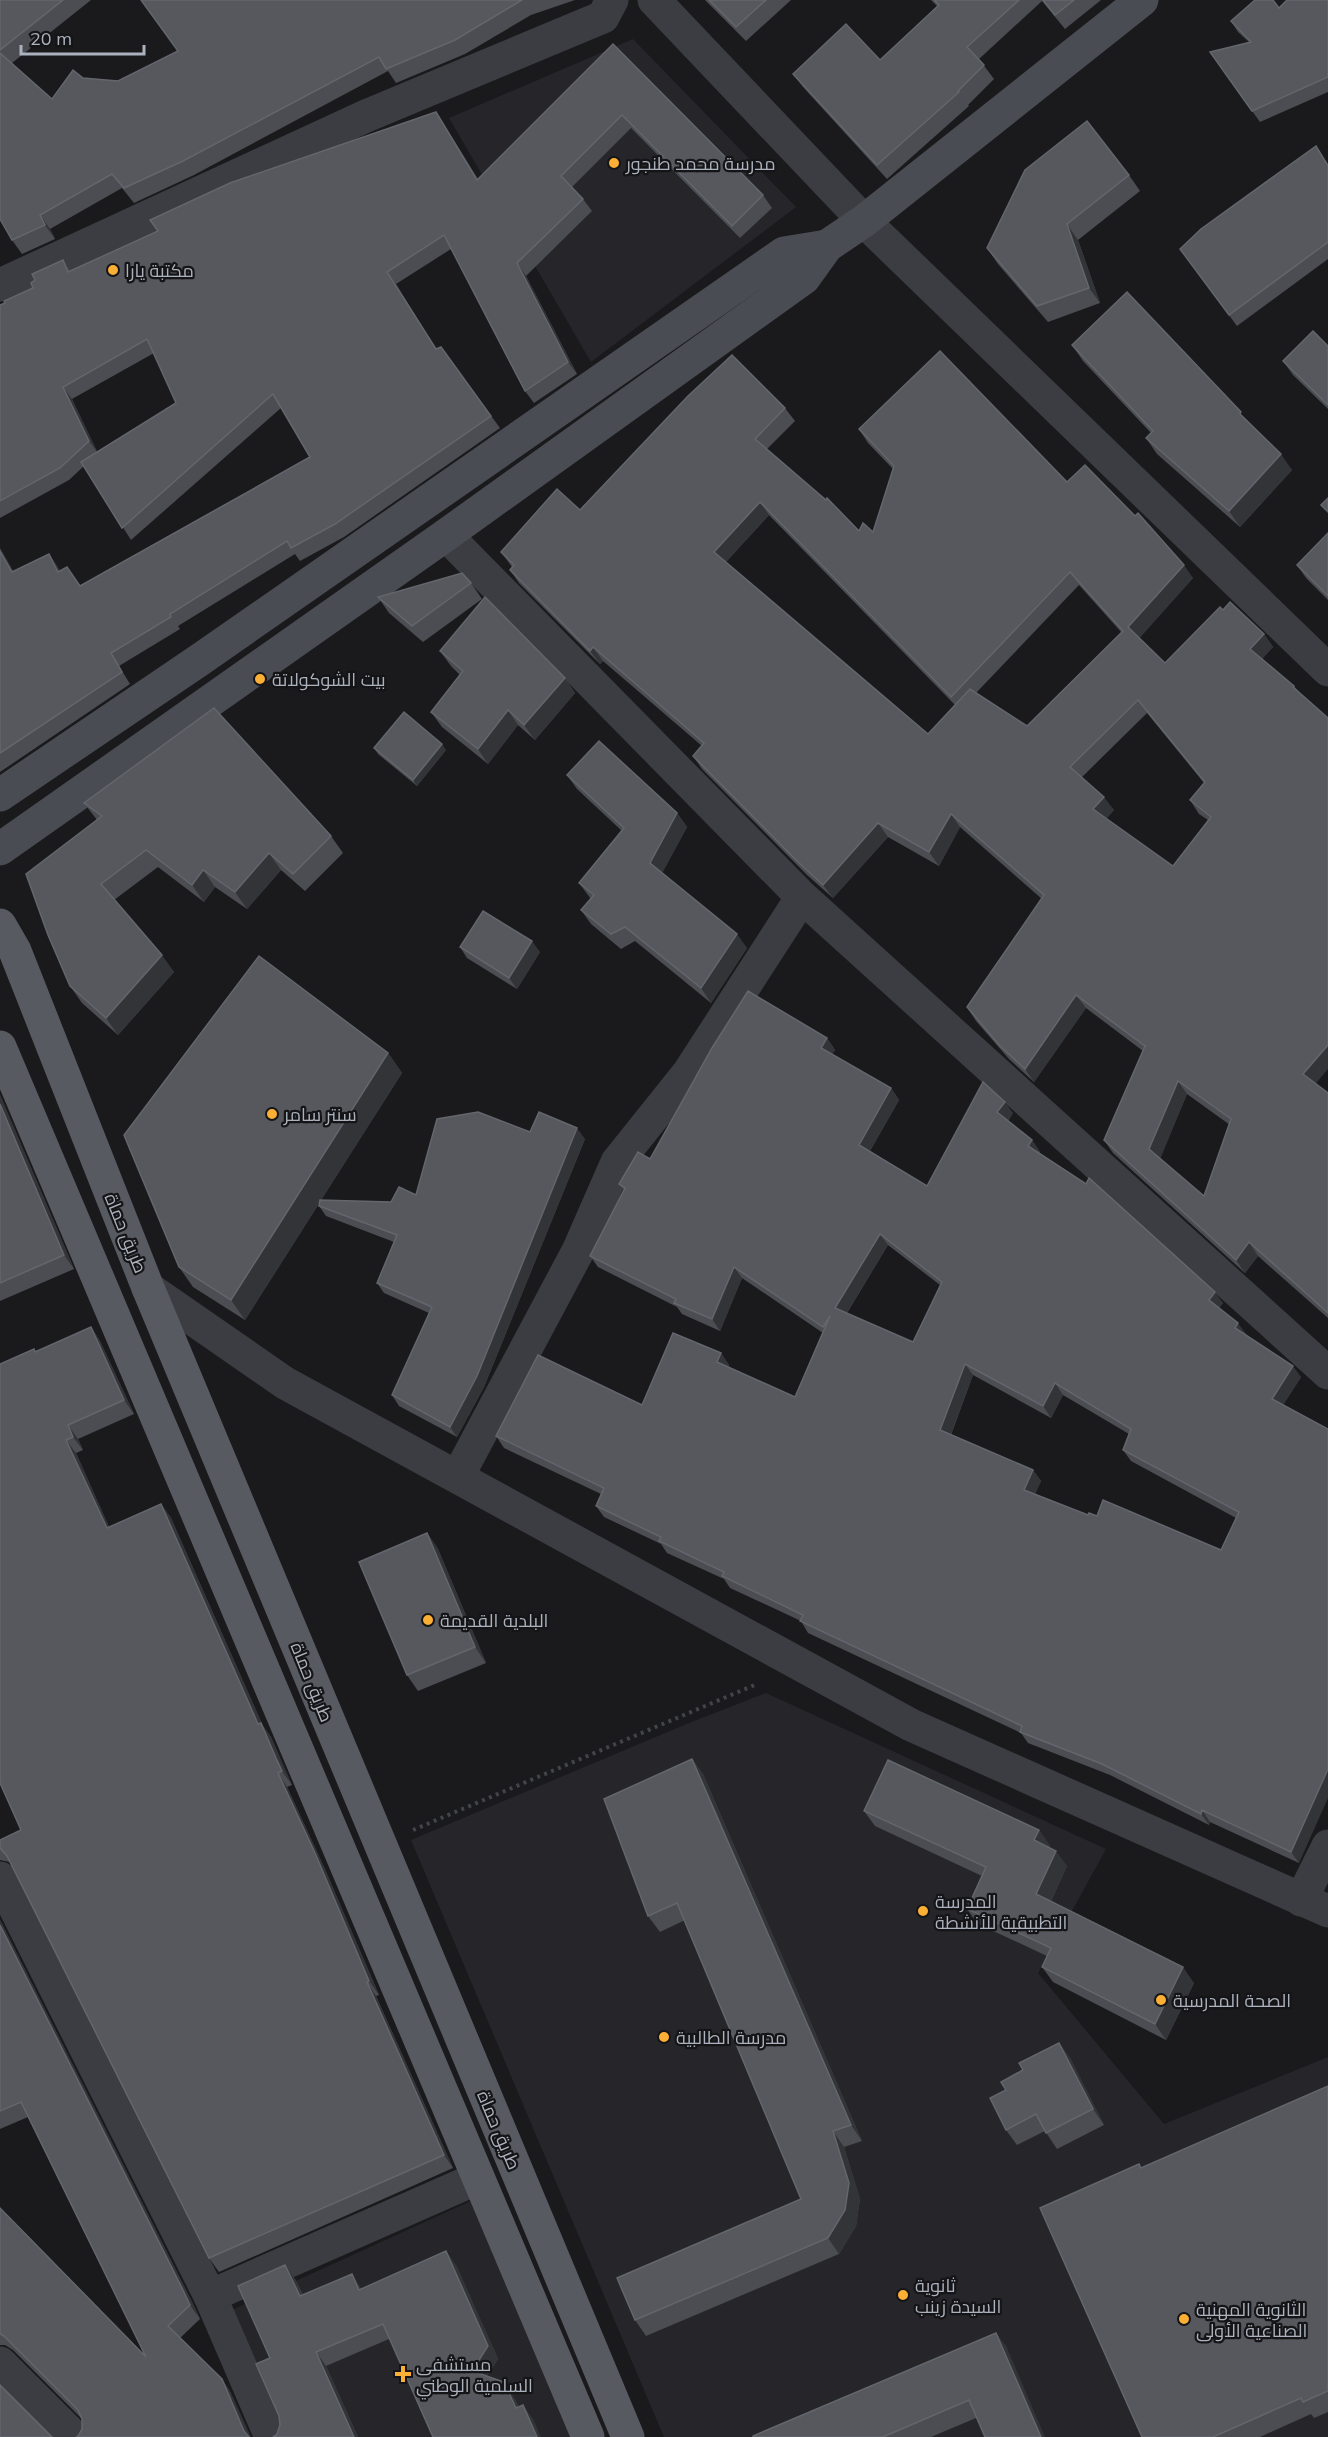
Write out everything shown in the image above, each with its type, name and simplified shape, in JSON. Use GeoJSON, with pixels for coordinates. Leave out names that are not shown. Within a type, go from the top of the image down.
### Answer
{"type":"FeatureCollection","features":[{"type":"Feature","properties":{"kind":"main road"},"geometry":{"type":"LineString","coordinates":[[0,849],[446,535],[804,278],[827,246],[864,221],[1142,0]]}},
{"type":"Feature","properties":{"kind":"main road"},"geometry":{"type":"LineString","coordinates":[[0,795],[248,627],[784,253],[827,246]]}},
{"type":"Feature","properties":{"kind":"main road","name":"طريق حماة"},"geometry":{"type":"LineString","coordinates":[[0,925],[15,951],[148,1288],[628,2437]]}},
{"type":"Feature","properties":{"kind":"main road"},"geometry":{"type":"LineString","coordinates":[[0,1047],[588,2437]]}},
{"type":"Feature","properties":{"kind":"street"},"geometry":{"type":"LineString","coordinates":[[0,285],[366,116],[603,17],[612,0]]}},
{"type":"Feature","properties":{"kind":"street"},"geometry":{"type":"LineString","coordinates":[[654,0],[864,221],[1328,670]]}},
{"type":"Feature","properties":{"kind":"street"},"geometry":{"type":"LineString","coordinates":[[446,535],[802,897],[1328,1372]]}},
{"type":"Feature","properties":{"kind":"street"},"geometry":{"type":"LineString","coordinates":[[458,1476],[578,1251],[617,1162],[688,1072],[802,897]]}},
{"type":"Feature","properties":{"kind":"street"},"geometry":{"type":"LineString","coordinates":[[148,1288],[285,1383],[910,1725],[1315,1905],[1328,1846]]}},
{"type":"Feature","properties":{"kind":"street"},"geometry":{"type":"LineString","coordinates":[[0,1878],[210,2296],[271,2437]]}},
{"type":"Feature","properties":{"kind":"street"},"geometry":{"type":"LineString","coordinates":[[210,2296],[478,2178]]}},
{"type":"Feature","properties":{"kind":"street"},"geometry":{"type":"LineString","coordinates":[[0,2363],[74,2437]]}},
{"type":"Feature","properties":{"kind":"path"},"geometry":{"type":"LineString","coordinates":[[380,1844],[802,1665]]}},
{"type":"Feature","properties":{"kind":"shaded area","name":"مدرسة محمد طنجور"},"geometry":{"type":"Polygon","coordinates":[[[633,39],[796,207],[591,362],[449,118],[633,39]]]}},
{"type":"Feature","properties":{"kind":"shaded area"},"geometry":{"type":"Polygon","coordinates":[[[766,1693],[1106,1849],[1038,1973],[1164,2124],[1328,2057],[1328,2437],[664,2437],[411,1840],[766,1693]]]}},
{"type":"Feature","properties":{"kind":"shaded area","name":"مستشفى السلمية الوطني"},"geometry":{"type":"Polygon","coordinates":[[[473,2200],[574,2437],[287,2437],[230,2311],[473,2200]]]}},
{"type":"Feature","properties":{"kind":"building"},"geometry":{"type":"Polygon","coordinates":[[[0,0],[63,0],[0,50],[0,0]]]}},
{"type":"Feature","properties":{"kind":"building"},"geometry":{"type":"Polygon","coordinates":[[[141,0],[522,0],[455,40],[386,69],[379,57],[183,161],[124,188],[112,174],[40,215],[45,225],[12,240],[0,219],[0,53],[52,99],[73,70],[83,78],[118,81],[178,51],[141,0]]]}},
{"type":"Feature","properties":{"kind":"building"},"geometry":{"type":"Polygon","coordinates":[[[709,0],[766,0],[736,27],[709,0]]]}},
{"type":"Feature","properties":{"kind":"building"},"geometry":{"type":"Polygon","coordinates":[[[934,0],[1019,0],[967,47],[984,65],[959,92],[877,165],[793,74],[846,24],[880,60],[939,5],[934,0]]]}},
{"type":"Feature","properties":{"kind":"building"},"geometry":{"type":"Polygon","coordinates":[[[1043,0],[1074,0],[1055,15],[1043,0]]]}},
{"type":"Feature","properties":{"kind":"building"},"geometry":{"type":"Polygon","coordinates":[[[1255,0],[1273,0],[1279,8],[1287,0],[1328,0],[1328,77],[1252,111],[1210,52],[1251,42],[1231,21],[1255,0]]]}},
{"type":"Feature","properties":{"kind":"building"},"geometry":{"type":"Polygon","coordinates":[[[613,44],[763,195],[732,226],[622,115],[561,176],[583,199],[517,263],[568,362],[525,391],[444,235],[387,272],[436,349],[441,347],[491,416],[335,524],[291,548],[287,541],[170,614],[171,617],[111,653],[122,672],[0,753],[0,551],[12,572],[49,554],[58,572],[67,567],[80,586],[310,457],[273,394],[122,528],[81,462],[176,403],[147,339],[63,387],[89,441],[60,468],[0,501],[0,305],[33,288],[31,283],[35,280],[32,274],[63,260],[68,272],[158,231],[150,220],[230,183],[436,112],[477,180],[613,44]]]}},
{"type":"Feature","properties":{"kind":"building"},"geometry":{"type":"Polygon","coordinates":[[[1087,121],[1129,175],[1067,224],[1089,288],[1037,306],[987,248],[1025,170],[1087,121]]]}},
{"type":"Feature","properties":{"kind":"building"},"geometry":{"type":"Polygon","coordinates":[[[1316,146],[1328,166],[1328,242],[1229,315],[1180,249],[1201,229],[1316,146]]]}},
{"type":"Feature","properties":{"kind":"building"},"geometry":{"type":"Polygon","coordinates":[[[1127,292],[1241,412],[1240,414],[1281,454],[1229,511],[1146,438],[1153,431],[1072,345],[1127,292]]]}},
{"type":"Feature","properties":{"kind":"building"},"geometry":{"type":"Polygon","coordinates":[[[1313,331],[1328,346],[1328,405],[1283,361],[1313,331]]]}},
{"type":"Feature","properties":{"kind":"building"},"geometry":{"type":"Polygon","coordinates":[[[940,351],[1067,482],[1085,465],[1135,516],[1138,513],[1184,565],[1128,627],[1165,663],[1220,607],[1223,610],[1230,602],[1264,634],[1250,649],[1328,718],[1328,1045],[1303,1074],[1328,1093],[1328,1313],[1249,1242],[1236,1260],[1104,1140],[1145,1046],[1076,995],[1025,1069],[1000,1046],[967,1007],[1044,895],[951,814],[929,852],[878,823],[823,885],[693,756],[704,743],[593,647],[590,651],[510,570],[514,565],[501,552],[557,489],[580,510],[688,396],[732,355],[785,408],[755,439],[826,500],[827,498],[859,531],[863,523],[873,532],[894,466],[859,429],[940,351]],[[760,502],[714,552],[928,734],[970,689],[1027,726],[1123,631],[1070,572],[951,697],[760,502]],[[1138,700],[1070,767],[1104,797],[1093,809],[1173,866],[1211,817],[1190,800],[1205,782],[1138,700]],[[1178,1081],[1149,1149],[1204,1196],[1231,1119],[1178,1081]]]}},
{"type":"Feature","properties":{"kind":"building"},"geometry":{"type":"Polygon","coordinates":[[[1328,498],[1328,512],[1321,505],[1328,498]]]}},
{"type":"Feature","properties":{"kind":"building"},"geometry":{"type":"Polygon","coordinates":[[[1328,533],[1328,596],[1297,565],[1328,533]]]}},
{"type":"Feature","properties":{"kind":"building"},"geometry":{"type":"Polygon","coordinates":[[[462,573],[471,583],[412,626],[378,597],[462,573]]]}},
{"type":"Feature","properties":{"kind":"building"},"geometry":{"type":"Polygon","coordinates":[[[485,597],[565,678],[524,725],[508,710],[478,749],[431,712],[463,671],[440,651],[485,597]]]}},
{"type":"Feature","properties":{"kind":"building"},"geometry":{"type":"Polygon","coordinates":[[[214,708],[331,836],[293,874],[269,853],[235,892],[203,870],[192,885],[146,850],[101,884],[162,955],[106,1018],[70,986],[48,935],[26,874],[102,816],[84,803],[214,708]]]}},
{"type":"Feature","properties":{"kind":"building"},"geometry":{"type":"Polygon","coordinates":[[[404,712],[442,744],[413,780],[374,748],[404,712]]]}},
{"type":"Feature","properties":{"kind":"building"},"geometry":{"type":"Polygon","coordinates":[[[599,741],[677,813],[650,863],[737,934],[701,988],[625,927],[611,934],[581,910],[594,895],[579,883],[624,828],[567,775],[599,741]]]}},
{"type":"Feature","properties":{"kind":"building"},"geometry":{"type":"Polygon","coordinates":[[[483,911],[532,941],[509,978],[460,947],[483,911]]]}},
{"type":"Feature","properties":{"kind":"building","name":"سنتر سامر"},"geometry":{"type":"Polygon","coordinates":[[[259,956],[388,1053],[231,1300],[179,1267],[124,1135],[259,956]]]}},
{"type":"Feature","properties":{"kind":"building"},"geometry":{"type":"Polygon","coordinates":[[[748,991],[827,1038],[821,1048],[891,1088],[859,1145],[927,1186],[983,1082],[1005,1102],[997,1112],[1032,1140],[1028,1146],[1086,1184],[1089,1178],[1215,1292],[1209,1300],[1238,1323],[1235,1328],[1293,1366],[1272,1399],[1328,1429],[1328,1769],[1291,1852],[1202,1810],[1201,1814],[1102,1764],[1020,1732],[1022,1726],[800,1621],[803,1615],[722,1576],[724,1572],[659,1541],[661,1537],[596,1506],[604,1488],[496,1436],[538,1355],[642,1405],[673,1333],[721,1353],[717,1362],[795,1397],[830,1316],[823,1327],[734,1267],[712,1319],[674,1303],[676,1299],[590,1256],[625,1188],[619,1184],[638,1152],[650,1159],[712,1048],[748,991]],[[880,1234],[835,1308],[913,1342],[942,1282],[880,1234]],[[965,1364],[940,1430],[1033,1470],[1024,1490],[1088,1515],[1089,1513],[1097,1516],[1103,1500],[1221,1550],[1239,1512],[1123,1450],[1131,1429],[1055,1383],[1043,1406],[965,1364]]]}},
{"type":"Feature","properties":{"kind":"building"},"geometry":{"type":"Polygon","coordinates":[[[0,1104],[64,1255],[0,1283],[0,1104]]]}},
{"type":"Feature","properties":{"kind":"building"},"geometry":{"type":"Polygon","coordinates":[[[478,1112],[530,1132],[539,1112],[577,1128],[477,1376],[450,1427],[392,1395],[432,1307],[377,1283],[397,1235],[319,1206],[320,1200],[391,1202],[399,1187],[416,1195],[437,1119],[478,1112]]]}},
{"type":"Feature","properties":{"kind":"building"},"geometry":{"type":"Polygon","coordinates":[[[91,1327],[124,1400],[68,1425],[73,1437],[66,1440],[107,1528],[161,1504],[258,1724],[261,1723],[282,1771],[278,1773],[315,1853],[369,1981],[367,1982],[444,2155],[209,2258],[7,1856],[0,1848],[0,1840],[21,1830],[0,1783],[0,1364],[34,1349],[35,1352],[91,1327]]]}},
{"type":"Feature","properties":{"kind":"building","name":"البلدية القديمة"},"geometry":{"type":"Polygon","coordinates":[[[427,1533],[475,1647],[407,1675],[359,1562],[427,1533]]]}},
{"type":"Feature","properties":{"kind":"building","name":"مدرسة الطالبية"},"geometry":{"type":"Polygon","coordinates":[[[692,1759],[851,2125],[833,2131],[849,2183],[845,2210],[828,2238],[635,2320],[617,2278],[801,2199],[677,1903],[648,1916],[604,1799],[692,1759]]]}},
{"type":"Feature","properties":{"kind":"building"},"geometry":{"type":"Polygon","coordinates":[[[888,1760],[1039,1830],[1034,1840],[1056,1851],[1036,1894],[1183,1967],[1155,2024],[1042,1967],[1051,1948],[967,1909],[986,1867],[864,1811],[888,1760]]]}},
{"type":"Feature","properties":{"kind":"building"},"geometry":{"type":"Polygon","coordinates":[[[0,1925],[190,2305],[168,2326],[222,2379],[244,2431],[249,2437],[76,2437],[82,2429],[82,2419],[78,2410],[0,2334],[0,2208],[146,2357],[21,2102],[0,2111],[0,1925]]]}},
{"type":"Feature","properties":{"kind":"building"},"geometry":{"type":"Polygon","coordinates":[[[1059,2043],[1093,2109],[1046,2133],[1036,2114],[1006,2130],[990,2098],[1006,2090],[1001,2082],[1023,2070],[1019,2063],[1059,2043]]]}},
{"type":"Feature","properties":{"kind":"building","name":"الثانوية المهنية الصناعية الأولى"},"geometry":{"type":"Polygon","coordinates":[[[1328,2086],[1328,2391],[1303,2402],[1301,2398],[1213,2437],[1142,2437],[1040,2208],[1139,2164],[1141,2168],[1328,2086]]]}},
{"type":"Feature","properties":{"kind":"building"},"geometry":{"type":"Polygon","coordinates":[[[446,2251],[488,2346],[472,2371],[504,2382],[516,2408],[523,2405],[537,2437],[433,2437],[383,2324],[316,2352],[354,2437],[273,2437],[277,2434],[280,2425],[279,2416],[256,2364],[270,2358],[238,2286],[285,2265],[300,2296],[352,2274],[359,2290],[446,2251]]]}},
{"type":"Feature","properties":{"kind":"building","name":"ثانوية السيدة زينب"},"geometry":{"type":"Polygon","coordinates":[[[996,2333],[1041,2437],[985,2437],[969,2400],[883,2437],[753,2437],[753,2436],[996,2333]]]}},
{"type":"Feature","properties":{"kind":"building"},"geometry":{"type":"Polygon","coordinates":[[[0,2385],[52,2437],[0,2437],[0,2385]]]}},
{"type":"Feature","properties":{"kind":"place","name":"مدرسة محمد طنجور"},"geometry":{"type":"Point","coordinates":[614,163]}},
{"type":"Feature","properties":{"kind":"place","name":"مكتبة يارا"},"geometry":{"type":"Point","coordinates":[113,270]}},
{"type":"Feature","properties":{"kind":"place","name":"بيت الشوكولاتة"},"geometry":{"type":"Point","coordinates":[260,679]}},
{"type":"Feature","properties":{"kind":"place","name":"سنتر سامر"},"geometry":{"type":"Point","coordinates":[272,1114]}},
{"type":"Feature","properties":{"kind":"place","name":"البلدية القديمة"},"geometry":{"type":"Point","coordinates":[428,1620]}},
{"type":"Feature","properties":{"kind":"place","name":"المدرسة التطبيقية للأنشطة"},"geometry":{"type":"Point","coordinates":[923,1911]}},
{"type":"Feature","properties":{"kind":"place","name":"الصحة المدرسية"},"geometry":{"type":"Point","coordinates":[1161,2000]}},
{"type":"Feature","properties":{"kind":"place","name":"مدرسة الطالبية"},"geometry":{"type":"Point","coordinates":[664,2037]}},
{"type":"Feature","properties":{"kind":"place","name":"ثانوية السيدة زينب"},"geometry":{"type":"Point","coordinates":[903,2295]}},
{"type":"Feature","properties":{"kind":"place","name":"الثانوية المهنية الصناعية الأولى"},"geometry":{"type":"Point","coordinates":[1184,2319]}},
{"type":"Feature","properties":{"kind":"place","name":"مستشفى السلمية الوطني"},"geometry":{"type":"Point","coordinates":[403,2374]}}]}
